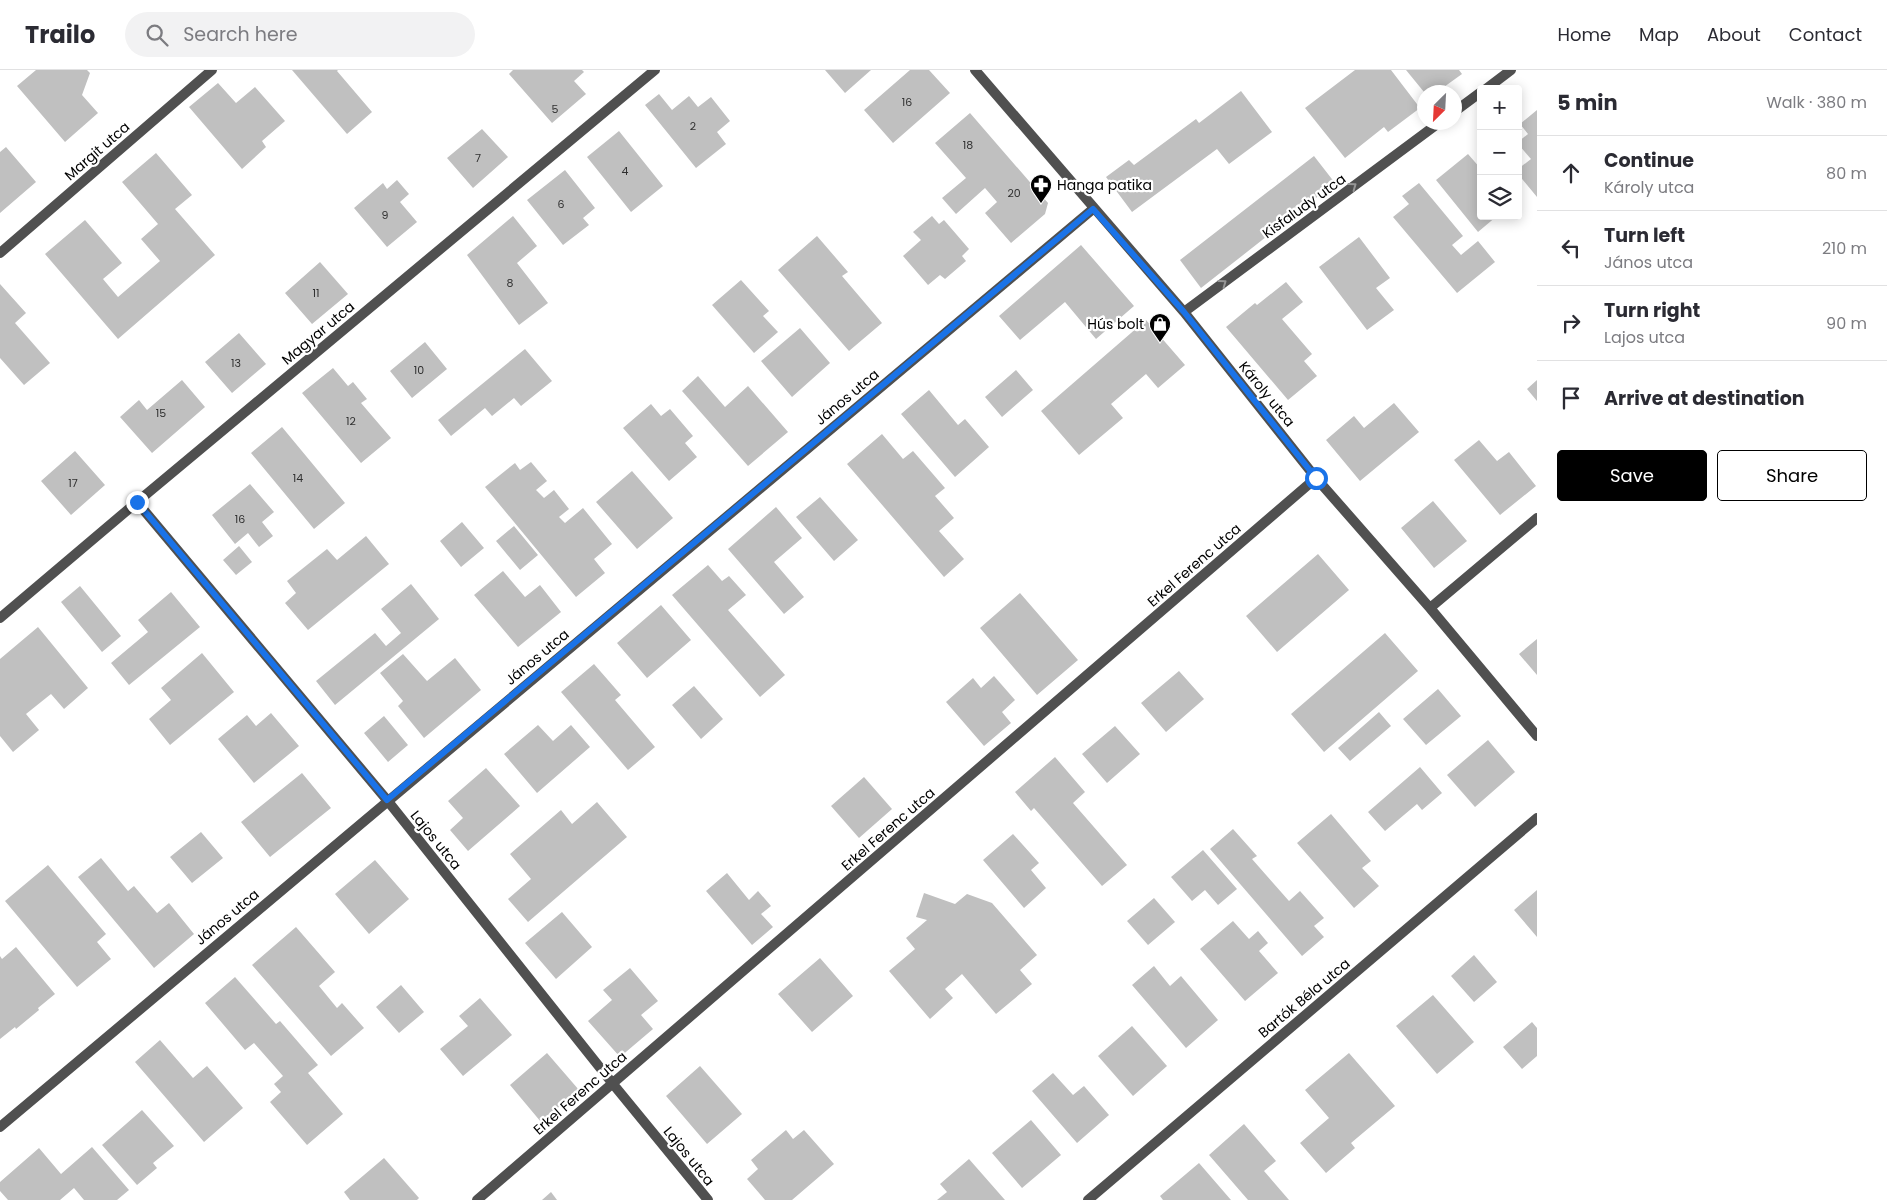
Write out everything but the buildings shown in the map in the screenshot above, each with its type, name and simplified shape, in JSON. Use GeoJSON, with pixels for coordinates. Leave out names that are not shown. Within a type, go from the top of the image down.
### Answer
{"type":"FeatureCollection","features":[{"type":"Feature","properties":{"kind":"street","name":"Margit utca"},"geometry":{"type":"LineString","coordinates":[[0,253],[212,70]]}},
{"type":"Feature","properties":{"kind":"street","name":"Magyar utca"},"geometry":{"type":"LineString","coordinates":[[0,618],[655,70]]}},
{"type":"Feature","properties":{"kind":"street","name":"Károly utca"},"geometry":{"type":"LineString","coordinates":[[975,70],[1093,209],[1184,312],[1316,478],[1430,608],[1537,736]]}},
{"type":"Feature","properties":{"kind":"street"},"geometry":{"type":"LineString","coordinates":[[1491,85],[1511,70]]}},
{"type":"Feature","properties":{"kind":"street"},"geometry":{"type":"LineString","coordinates":[[1462,106],[1477,95]]}},
{"type":"Feature","properties":{"kind":"street","name":"Kisfaludy utca"},"geometry":{"type":"LineString","coordinates":[[1184,312],[1429,130]]}},
{"type":"Feature","properties":{"kind":"street","name":"János utca"},"geometry":{"type":"LineString","coordinates":[[0,1127],[387,800],[1093,209]]}},
{"type":"Feature","properties":{"kind":"street","name":"Erkel Ferenc utca"},"geometry":{"type":"LineString","coordinates":[[477,1200],[1316,478]]}},
{"type":"Feature","properties":{"kind":"street","name":"Lajos utca"},"geometry":{"type":"LineString","coordinates":[[137,502],[387,800],[612,1084],[708,1200]]}},
{"type":"Feature","properties":{"kind":"street"},"geometry":{"type":"LineString","coordinates":[[1430,608],[1537,518]]}},
{"type":"Feature","properties":{"kind":"street","name":"Bartók Béla utca"},"geometry":{"type":"LineString","coordinates":[[1088,1200],[1537,818]]}},
{"type":"Feature","properties":{"kind":"place","name":"Hanga patika"},"geometry":{"type":"Point","coordinates":[1041,204]}},
{"type":"Feature","properties":{"kind":"place","name":"Hús bolt"},"geometry":{"type":"Point","coordinates":[1160,343]}},
{"type":"Feature","properties":{"kind":"route"},"geometry":{"type":"LineString","coordinates":[[137,502],[387,800],[1093,209],[1184,312],[1316,478]]}}]}
